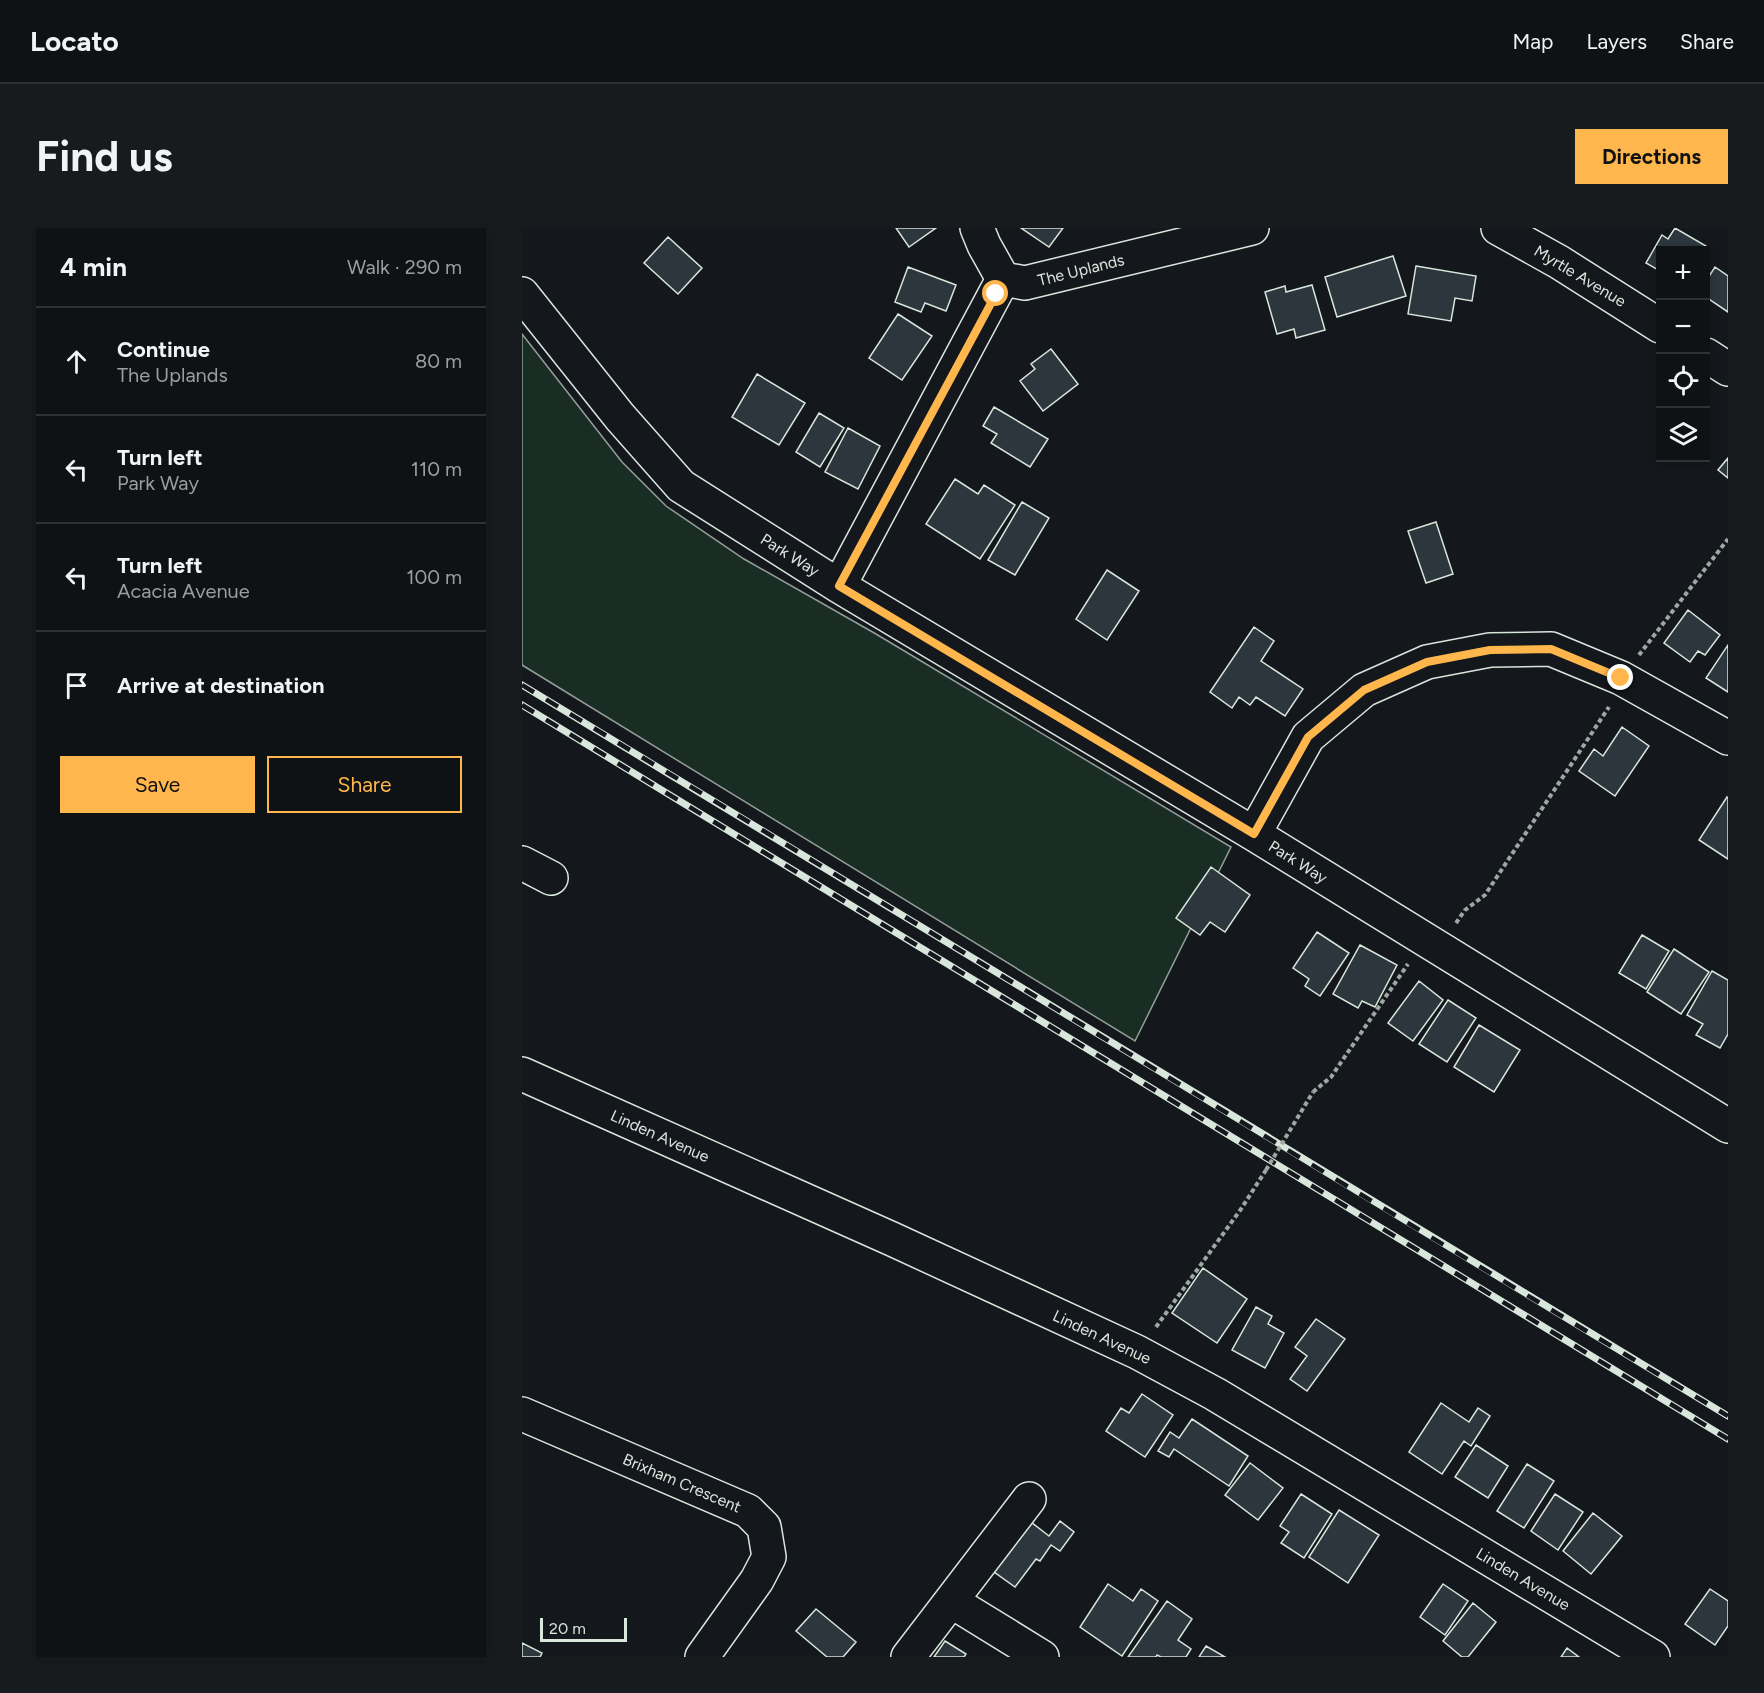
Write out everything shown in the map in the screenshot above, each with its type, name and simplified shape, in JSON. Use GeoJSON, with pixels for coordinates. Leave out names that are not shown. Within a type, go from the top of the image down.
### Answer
{"type":"FeatureCollection","features":[{"type":"Feature","properties":{"kind":"street"},"geometry":{"type":"LineString","coordinates":[[839,586],[1003,279],[977,228]]}},
{"type":"Feature","properties":{"kind":"street","name":"The Uplands"},"geometry":{"type":"LineString","coordinates":[[1003,279],[1025,284],[1252,228]]}},
{"type":"Feature","properties":{"kind":"street","name":"Myrtle Avenue"},"geometry":{"type":"LineString","coordinates":[[1498,228],[1559,262],[1656,323]]}},
{"type":"Feature","properties":{"kind":"street","name":"Park Way"},"geometry":{"type":"LineString","coordinates":[[522,294],[620,417],[681,486],[839,586],[1254,834],[1728,1126]]}},
{"type":"Feature","properties":{"kind":"street"},"geometry":{"type":"LineString","coordinates":[[1710,358],[1728,369]]}},
{"type":"Feature","properties":{"kind":"street"},"geometry":{"type":"LineString","coordinates":[[1254,834],[1308,737],[1364,690],[1427,662],[1490,650],[1551,649],[1624,680],[1728,738]]}},
{"type":"Feature","properties":{"kind":"street"},"geometry":{"type":"LineString","coordinates":[[522,863],[551,878]]}},
{"type":"Feature","properties":{"kind":"street","name":"Linden Avenue"},"geometry":{"type":"LineString","coordinates":[[522,1074],[892,1239],[1137,1352],[1215,1394],[1653,1657]]}},
{"type":"Feature","properties":{"kind":"street","name":"Brixham Crescent"},"geometry":{"type":"LineString","coordinates":[[522,1414],[748,1511],[764,1527],[769,1557],[757,1580],[702,1657]]}},
{"type":"Feature","properties":{"kind":"street"},"geometry":{"type":"LineString","coordinates":[[908,1657],[1029,1499]]}},
{"type":"Feature","properties":{"kind":"street"},"geometry":{"type":"LineString","coordinates":[[951,1601],[1042,1657]]}},
{"type":"Feature","properties":{"kind":"path"},"geometry":{"type":"LineString","coordinates":[[1452,928],[1465,910],[1485,895],[1624,680],[1728,538]]}},
{"type":"Feature","properties":{"kind":"path"},"geometry":{"type":"LineString","coordinates":[[1137,1352],[1241,1209],[1313,1092],[1331,1077],[1412,959]]}},
{"type":"Feature","properties":{"kind":"green space"},"geometry":{"type":"Polygon","coordinates":[[[522,334],[622,462],[666,506],[744,559],[876,634],[1231,847],[1135,1041],[522,665],[522,334]]]}},
{"type":"Feature","properties":{"kind":"building"},"geometry":{"type":"Polygon","coordinates":[[[896,228],[936,228],[909,247],[896,228]]]}},
{"type":"Feature","properties":{"kind":"building"},"geometry":{"type":"Polygon","coordinates":[[[1021,228],[1063,228],[1049,247],[1021,228]]]}},
{"type":"Feature","properties":{"kind":"building"},"geometry":{"type":"Polygon","coordinates":[[[1675,228],[1706,246],[1656,246],[1656,269],[1646,263],[1662,235],[1668,239],[1675,228]]]}},
{"type":"Feature","properties":{"kind":"building"},"geometry":{"type":"Polygon","coordinates":[[[668,237],[702,268],[678,294],[644,263],[668,237]]]}},
{"type":"Feature","properties":{"kind":"building"},"geometry":{"type":"Polygon","coordinates":[[[1393,256],[1406,296],[1337,317],[1325,277],[1393,256]]]}},
{"type":"Feature","properties":{"kind":"building"},"geometry":{"type":"Polygon","coordinates":[[[1416,266],[1476,276],[1472,301],[1455,298],[1451,321],[1408,314],[1416,266]]]}},
{"type":"Feature","properties":{"kind":"building"},"geometry":{"type":"Polygon","coordinates":[[[908,267],[956,285],[946,311],[925,303],[921,312],[895,302],[908,267]]]}},
{"type":"Feature","properties":{"kind":"building"},"geometry":{"type":"Polygon","coordinates":[[[1715,267],[1728,276],[1728,312],[1710,300],[1710,275],[1715,267]]]}},
{"type":"Feature","properties":{"kind":"building"},"geometry":{"type":"Polygon","coordinates":[[[1312,285],[1325,330],[1296,338],[1294,329],[1277,334],[1265,292],[1285,286],[1286,292],[1312,285]]]}},
{"type":"Feature","properties":{"kind":"building"},"geometry":{"type":"Polygon","coordinates":[[[898,314],[932,336],[902,380],[869,358],[898,314]]]}},
{"type":"Feature","properties":{"kind":"building"},"geometry":{"type":"Polygon","coordinates":[[[1051,349],[1078,384],[1043,411],[1020,381],[1035,369],[1031,364],[1051,349]]]}},
{"type":"Feature","properties":{"kind":"building"},"geometry":{"type":"Polygon","coordinates":[[[757,374],[805,403],[779,445],[732,417],[757,374]]]}},
{"type":"Feature","properties":{"kind":"building"},"geometry":{"type":"Polygon","coordinates":[[[994,407],[1048,439],[1030,467],[991,443],[997,434],[983,426],[994,407]]]}},
{"type":"Feature","properties":{"kind":"building"},"geometry":{"type":"Polygon","coordinates":[[[819,413],[844,428],[820,467],[796,452],[819,413]]]}},
{"type":"Feature","properties":{"kind":"building"},"geometry":{"type":"Polygon","coordinates":[[[848,428],[880,446],[858,489],[825,472],[848,428]]]}},
{"type":"Feature","properties":{"kind":"building"},"geometry":{"type":"Polygon","coordinates":[[[1728,458],[1728,478],[1718,470],[1728,458]]]}},
{"type":"Feature","properties":{"kind":"building"},"geometry":{"type":"Polygon","coordinates":[[[955,479],[978,494],[984,485],[1015,505],[980,559],[926,524],[955,479]]]}},
{"type":"Feature","properties":{"kind":"building"},"geometry":{"type":"Polygon","coordinates":[[[1022,502],[1049,518],[1015,575],[988,560],[1022,502]]]}},
{"type":"Feature","properties":{"kind":"building"},"geometry":{"type":"Polygon","coordinates":[[[1436,522],[1453,574],[1426,583],[1408,531],[1436,522]]]}},
{"type":"Feature","properties":{"kind":"building"},"geometry":{"type":"Polygon","coordinates":[[[1107,570],[1139,591],[1107,640],[1076,619],[1107,570]]]}},
{"type":"Feature","properties":{"kind":"building"},"geometry":{"type":"Polygon","coordinates":[[[1688,610],[1720,635],[1705,655],[1698,651],[1690,662],[1664,643],[1688,610]]]}},
{"type":"Feature","properties":{"kind":"building"},"geometry":{"type":"Polygon","coordinates":[[[1254,627],[1274,641],[1261,661],[1303,689],[1285,716],[1256,697],[1250,705],[1239,697],[1232,708],[1210,692],[1254,627]]]}},
{"type":"Feature","properties":{"kind":"building"},"geometry":{"type":"Polygon","coordinates":[[[1728,645],[1728,692],[1706,678],[1728,645]]]}},
{"type":"Feature","properties":{"kind":"building"},"geometry":{"type":"Polygon","coordinates":[[[1622,727],[1649,746],[1615,796],[1579,771],[1594,749],[1603,756],[1622,727]]]}},
{"type":"Feature","properties":{"kind":"building"},"geometry":{"type":"Polygon","coordinates":[[[1728,798],[1728,859],[1699,840],[1728,798]]]}},
{"type":"Feature","properties":{"kind":"building"},"geometry":{"type":"Polygon","coordinates":[[[1211,867],[1250,895],[1225,932],[1210,922],[1200,935],[1176,918],[1211,867]]]}},
{"type":"Feature","properties":{"kind":"building"},"geometry":{"type":"Polygon","coordinates":[[[1317,932],[1349,953],[1320,996],[1305,986],[1309,979],[1293,968],[1317,932]]]}},
{"type":"Feature","properties":{"kind":"building"},"geometry":{"type":"Polygon","coordinates":[[[1642,935],[1669,951],[1646,989],[1619,973],[1642,935]]]}},
{"type":"Feature","properties":{"kind":"building"},"geometry":{"type":"Polygon","coordinates":[[[1360,945],[1397,965],[1375,1007],[1362,1001],[1358,1008],[1333,994],[1360,945]]]}},
{"type":"Feature","properties":{"kind":"building"},"geometry":{"type":"Polygon","coordinates":[[[1674,949],[1709,972],[1681,1014],[1647,992],[1674,949]]]}},
{"type":"Feature","properties":{"kind":"building"},"geometry":{"type":"Polygon","coordinates":[[[1712,971],[1728,980],[1728,1034],[1720,1048],[1696,1035],[1703,1024],[1687,1015],[1712,971]]]}},
{"type":"Feature","properties":{"kind":"building"},"geometry":{"type":"Polygon","coordinates":[[[1419,981],[1443,1000],[1413,1041],[1388,1023],[1419,981]]]}},
{"type":"Feature","properties":{"kind":"building"},"geometry":{"type":"Polygon","coordinates":[[[1448,1000],[1476,1018],[1447,1062],[1419,1044],[1448,1000]]]}},
{"type":"Feature","properties":{"kind":"building"},"geometry":{"type":"Polygon","coordinates":[[[1479,1025],[1520,1050],[1494,1092],[1454,1067],[1479,1025]]]}},
{"type":"Feature","properties":{"kind":"building"},"geometry":{"type":"Polygon","coordinates":[[[1203,1268],[1247,1299],[1217,1343],[1172,1313],[1203,1268]]]}},
{"type":"Feature","properties":{"kind":"building"},"geometry":{"type":"Polygon","coordinates":[[[1256,1307],[1272,1316],[1268,1324],[1284,1333],[1265,1368],[1232,1350],[1256,1307]]]}},
{"type":"Feature","properties":{"kind":"building"},"geometry":{"type":"Polygon","coordinates":[[[1316,1319],[1345,1339],[1307,1391],[1290,1379],[1307,1356],[1295,1347],[1316,1319]]]}},
{"type":"Feature","properties":{"kind":"building"},"geometry":{"type":"Polygon","coordinates":[[[1142,1394],[1173,1415],[1145,1457],[1106,1431],[1121,1408],[1129,1413],[1142,1394]]]}},
{"type":"Feature","properties":{"kind":"building"},"geometry":{"type":"Polygon","coordinates":[[[1441,1403],[1469,1422],[1478,1408],[1490,1416],[1471,1446],[1464,1441],[1442,1474],[1409,1452],[1441,1403]]]}},
{"type":"Feature","properties":{"kind":"building"},"geometry":{"type":"Polygon","coordinates":[[[1192,1419],[1248,1456],[1229,1486],[1174,1449],[1169,1457],[1158,1451],[1170,1432],[1179,1438],[1192,1419]]]}},
{"type":"Feature","properties":{"kind":"building"},"geometry":{"type":"Polygon","coordinates":[[[1476,1445],[1508,1466],[1488,1498],[1455,1477],[1476,1445]]]}},
{"type":"Feature","properties":{"kind":"building"},"geometry":{"type":"Polygon","coordinates":[[[1250,1463],[1283,1488],[1258,1520],[1225,1495],[1250,1463]]]}},
{"type":"Feature","properties":{"kind":"building"},"geometry":{"type":"Polygon","coordinates":[[[1527,1464],[1554,1481],[1524,1528],[1497,1511],[1527,1464]]]}},
{"type":"Feature","properties":{"kind":"building"},"geometry":{"type":"Polygon","coordinates":[[[1301,1494],[1332,1514],[1304,1558],[1281,1543],[1289,1532],[1280,1526],[1301,1494]]]}},
{"type":"Feature","properties":{"kind":"building"},"geometry":{"type":"Polygon","coordinates":[[[1555,1494],[1583,1512],[1558,1550],[1531,1531],[1555,1494]]]}},
{"type":"Feature","properties":{"kind":"building"},"geometry":{"type":"Polygon","coordinates":[[[1339,1510],[1379,1535],[1348,1583],[1309,1557],[1339,1510]]]}},
{"type":"Feature","properties":{"kind":"building"},"geometry":{"type":"Polygon","coordinates":[[[1593,1513],[1622,1536],[1591,1574],[1563,1551],[1593,1513]]]}},
{"type":"Feature","properties":{"kind":"building"},"geometry":{"type":"Polygon","coordinates":[[[1027,1519],[1049,1536],[1060,1521],[1074,1532],[1060,1551],[1051,1545],[1040,1561],[1036,1559],[1015,1587],[990,1569],[1027,1519]]]}},
{"type":"Feature","properties":{"kind":"building"},"geometry":{"type":"Polygon","coordinates":[[[1108,1584],[1133,1601],[1141,1589],[1158,1601],[1122,1656],[1080,1627],[1108,1584]]]}},
{"type":"Feature","properties":{"kind":"building"},"geometry":{"type":"Polygon","coordinates":[[[1443,1584],[1468,1601],[1445,1635],[1420,1617],[1443,1584]]]}},
{"type":"Feature","properties":{"kind":"building"},"geometry":{"type":"Polygon","coordinates":[[[1710,1589],[1728,1601],[1728,1626],[1715,1645],[1685,1624],[1710,1589]]]}},
{"type":"Feature","properties":{"kind":"building"},"geometry":{"type":"Polygon","coordinates":[[[1167,1601],[1192,1619],[1178,1640],[1191,1649],[1186,1657],[1157,1655],[1156,1657],[1128,1657],[1167,1601]]]}},
{"type":"Feature","properties":{"kind":"building"},"geometry":{"type":"Polygon","coordinates":[[[1473,1603],[1496,1622],[1468,1657],[1462,1657],[1443,1641],[1473,1603]]]}},
{"type":"Feature","properties":{"kind":"building"},"geometry":{"type":"Polygon","coordinates":[[[816,1609],[856,1642],[843,1657],[827,1657],[796,1631],[816,1609]]]}},
{"type":"Feature","properties":{"kind":"building"},"geometry":{"type":"Polygon","coordinates":[[[945,1641],[966,1654],[964,1657],[934,1657],[945,1641]]]}},
{"type":"Feature","properties":{"kind":"building"},"geometry":{"type":"Polygon","coordinates":[[[522,1643],[542,1653],[540,1657],[522,1657],[522,1643]]]}},
{"type":"Feature","properties":{"kind":"building"},"geometry":{"type":"Polygon","coordinates":[[[1206,1646],[1225,1657],[1199,1657],[1206,1646]]]}},
{"type":"Feature","properties":{"kind":"building"},"geometry":{"type":"Polygon","coordinates":[[[1567,1648],[1579,1657],[1561,1657],[1567,1648]]]}},
{"type":"Feature","properties":{"kind":"railway"},"geometry":{"type":"LineString","coordinates":[[522,685],[1728,1416]]}},
{"type":"Feature","properties":{"kind":"railway"},"geometry":{"type":"LineString","coordinates":[[522,705],[1728,1439]]}},
{"type":"Feature","properties":{"kind":"route"},"geometry":{"type":"LineString","coordinates":[[996,294],[839,586],[1254,834],[1308,737],[1364,690],[1427,662],[1490,650],[1551,649],[1621,678]]}}]}
